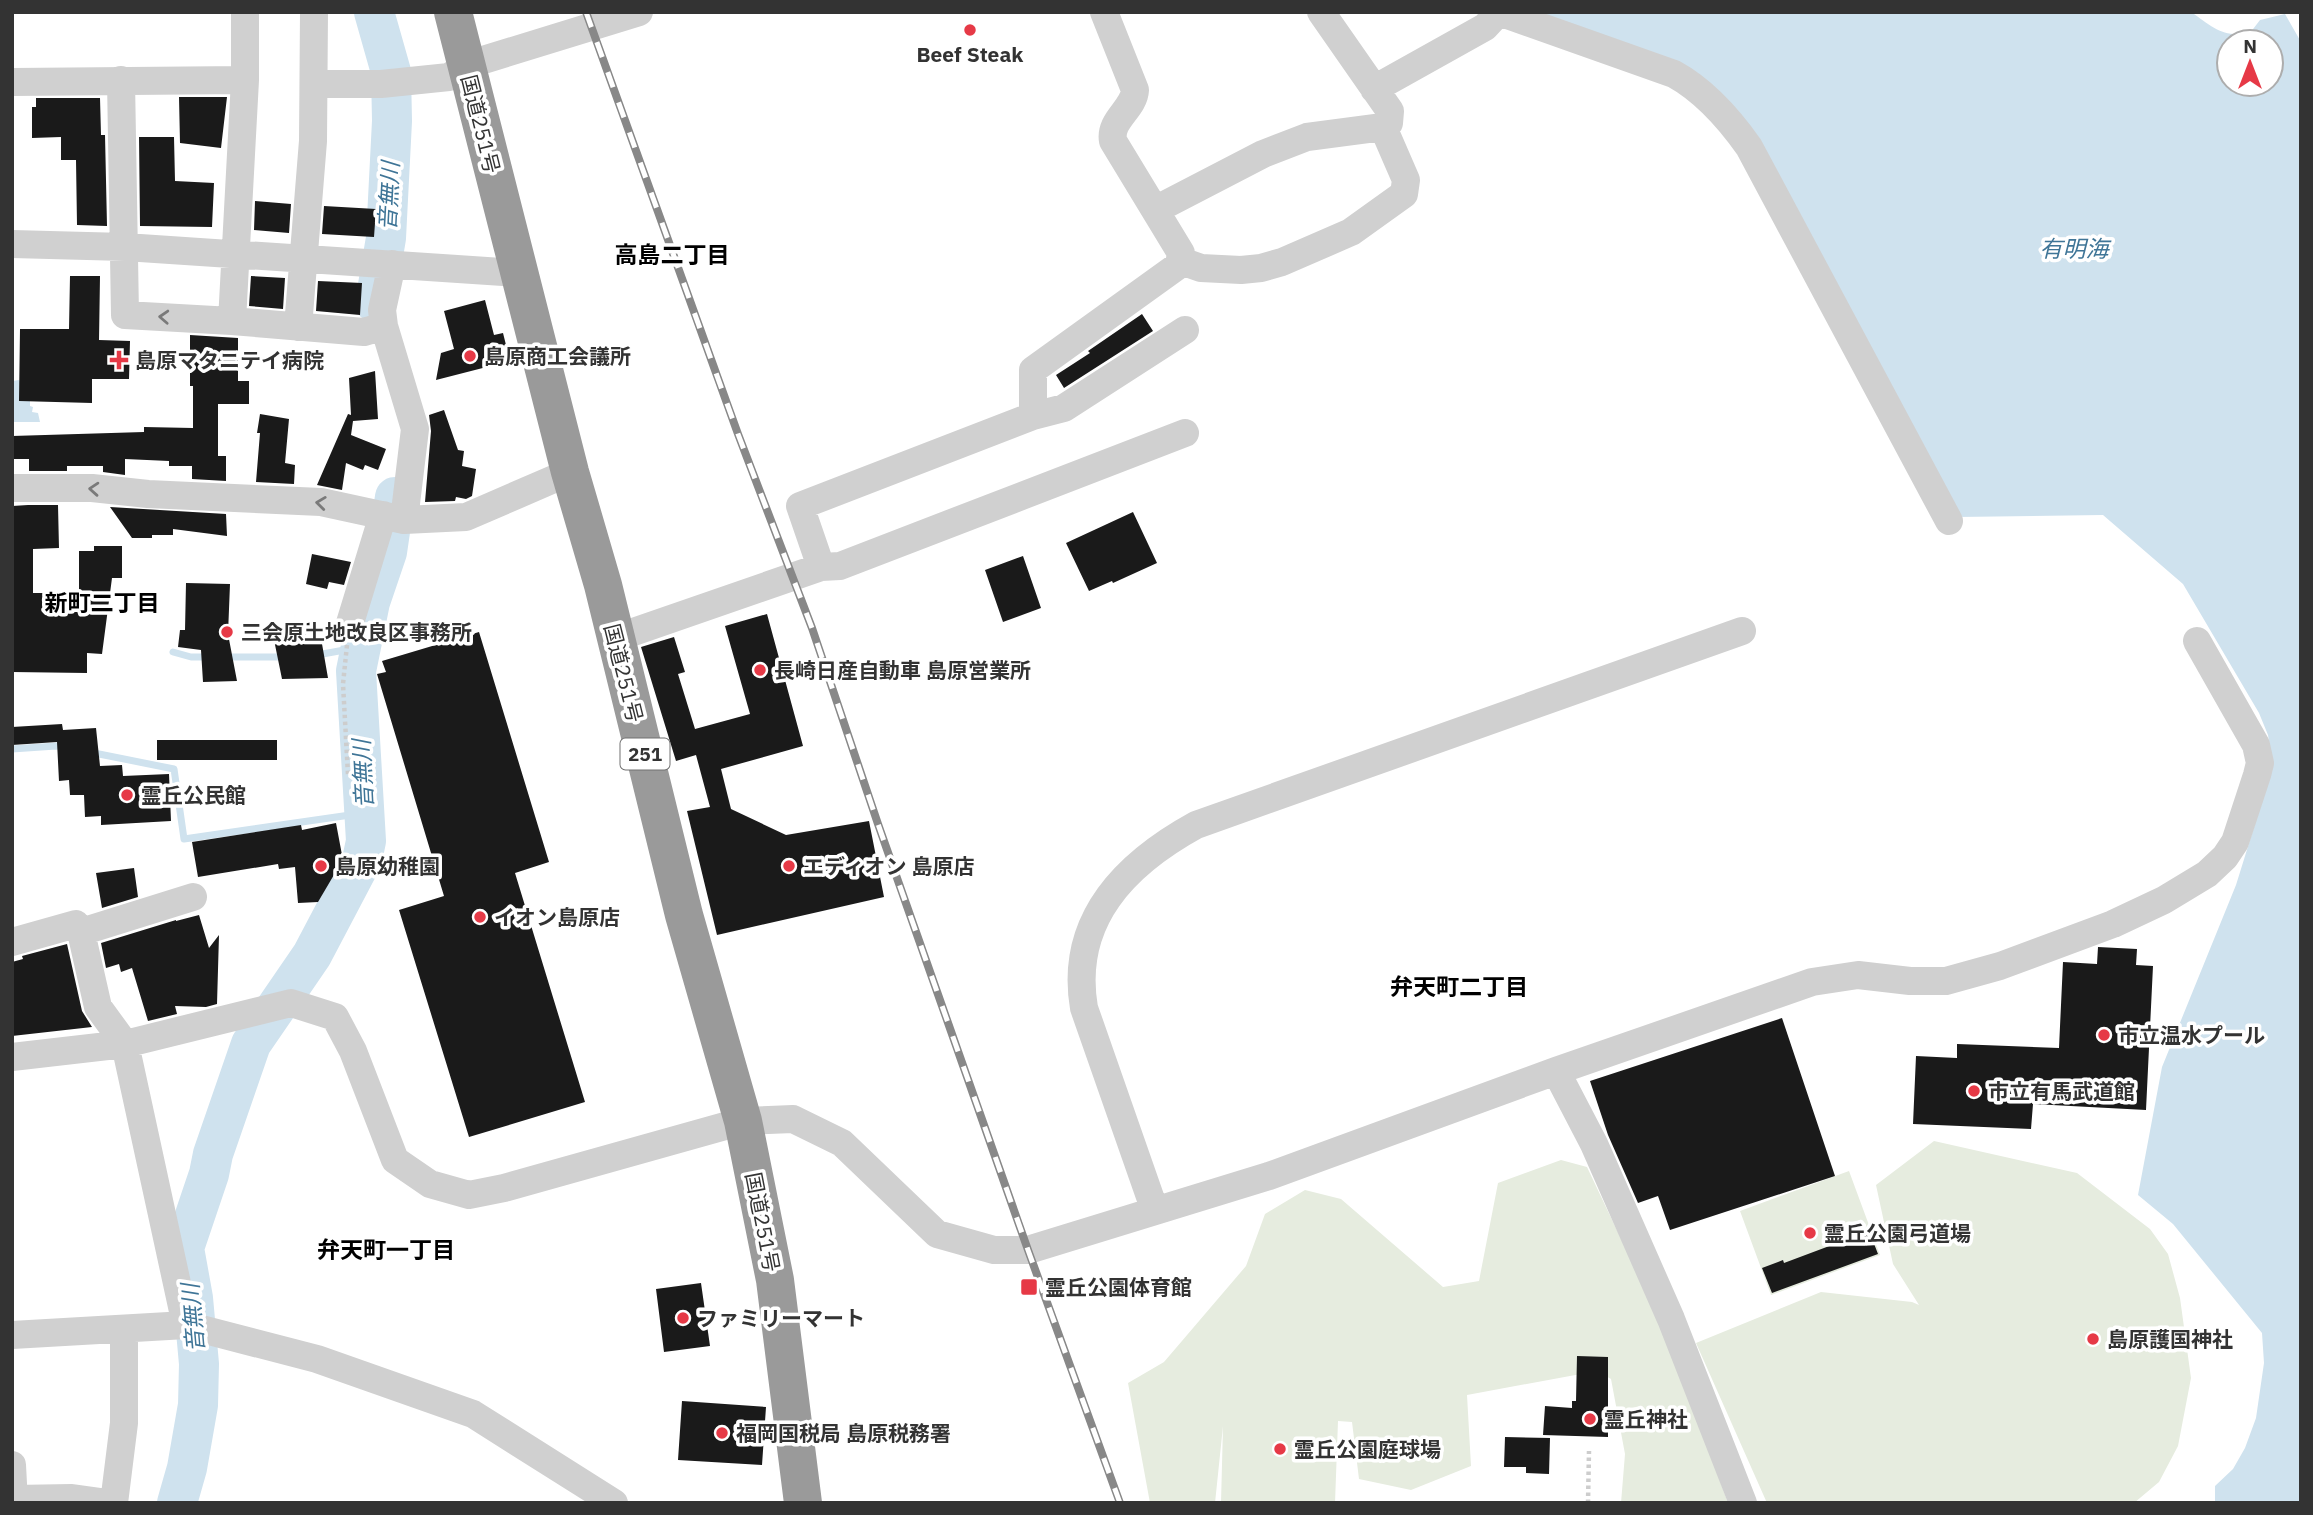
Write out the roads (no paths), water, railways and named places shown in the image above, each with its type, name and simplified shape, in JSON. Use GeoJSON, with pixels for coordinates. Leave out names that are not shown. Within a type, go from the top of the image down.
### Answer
{"type":"FeatureCollection","features":[{"type":"Feature","properties":{"kind":"highway","name":"国道251号"},"geometry":{"type":"LineString","coordinates":[[453,12],[570,472],[603,585],[684,915],[743,1121],[775,1280],[803,1503]]}},
{"type":"Feature","properties":{"kind":"street"},"geometry":{"type":"LineString","coordinates":[[232,321],[245,80],[245,12]]}},
{"type":"Feature","properties":{"kind":"street"},"geometry":{"type":"LineString","coordinates":[[298,327],[314,84],[314,12]]}},
{"type":"Feature","properties":{"kind":"street"},"geometry":{"type":"LineString","coordinates":[[314,84],[382,84],[449,77],[467,65],[639,12]]}},
{"type":"Feature","properties":{"kind":"street"},"geometry":{"type":"LineString","coordinates":[[1033,416],[1033,370],[1180,265],[1181,261],[1181,253],[1113,141],[1113,128],[1134,98],[1135,90],[1104,12]]}},
{"type":"Feature","properties":{"kind":"street"},"geometry":{"type":"LineString","coordinates":[[1155,210],[1263,154],[1307,137],[1383,127],[1389,123],[1390,111],[1321,12]]}},
{"type":"Feature","properties":{"kind":"street"},"geometry":{"type":"LineString","coordinates":[[1374,89],[1485,27],[1499,12],[1674,74],[1689,82],[1741,135],[1749,147],[1949,521]]}},
{"type":"Feature","properties":{"kind":"street"},"geometry":{"type":"LineString","coordinates":[[121,80],[125,315],[298,327],[374,329]]}},
{"type":"Feature","properties":{"kind":"street"},"geometry":{"type":"LineString","coordinates":[[12,82],[245,80]]}},
{"type":"Feature","properties":{"kind":"street"},"geometry":{"type":"LineString","coordinates":[[1181,261],[1201,268],[1261,268],[1282,262],[1351,232],[1404,194],[1406,180],[1383,127]]}},
{"type":"Feature","properties":{"kind":"street"},"geometry":{"type":"LineString","coordinates":[[12,244],[125,247],[518,273]]}},
{"type":"Feature","properties":{"kind":"street"},"geometry":{"type":"LineString","coordinates":[[374,329],[382,310],[379,264]]}},
{"type":"Feature","properties":{"kind":"street"},"geometry":{"type":"LineString","coordinates":[[349,623],[369,564],[394,518],[415,429],[404,387],[374,329]]}},
{"type":"Feature","properties":{"kind":"street"},"geometry":{"type":"LineString","coordinates":[[821,567],[800,506],[1033,416],[1064,408],[1185,330]]}},
{"type":"Feature","properties":{"kind":"street"},"geometry":{"type":"LineString","coordinates":[[616,638],[821,567],[840,566],[1185,433]]}},
{"type":"Feature","properties":{"kind":"street"},"geometry":{"type":"LineString","coordinates":[[12,488],[92,488],[148,494],[321,502],[394,518],[466,517],[570,472]]}},
{"type":"Feature","properties":{"kind":"street"},"geometry":{"type":"LineString","coordinates":[[1155,1211],[1084,1008],[1080,986],[1083,950],[1088,932],[1125,877],[1148,856],[1196,825],[1742,631]]}},
{"type":"Feature","properties":{"kind":"street"},"geometry":{"type":"LineString","coordinates":[[12,1057],[125,1044],[291,1003],[335,1017],[353,1051],[396,1160],[430,1184],[469,1195],[503,1188],[743,1121],[793,1119],[842,1143],[937,1234],[994,1250],[1028,1250],[1269,1176],[1556,1071],[1812,982],[1858,975],[1910,981],[1946,981],[2000,966],[2113,924],[2164,900],[2207,874],[2225,857],[2235,842],[2260,763],[2256,745],[2197,641]]}},
{"type":"Feature","properties":{"kind":"street"},"geometry":{"type":"LineString","coordinates":[[12,942],[79,928],[193,897]]}},
{"type":"Feature","properties":{"kind":"street"},"geometry":{"type":"LineString","coordinates":[[79,928],[98,1007],[125,1044],[195,1327]]}},
{"type":"Feature","properties":{"kind":"street"},"geometry":{"type":"LineString","coordinates":[[1556,1071],[1594,1144],[1671,1319],[1743,1503]]}},
{"type":"Feature","properties":{"kind":"street"},"geometry":{"type":"LineString","coordinates":[[12,1335],[195,1327],[317,1359],[473,1414],[599,1499]]}},
{"type":"Feature","properties":{"kind":"street"},"geometry":{"type":"LineString","coordinates":[[114,1503],[124,1423],[124,1329]]}},
{"type":"Feature","properties":{"kind":"street"},"geometry":{"type":"LineString","coordinates":[[12,1465],[14,1501],[72,1498],[108,1503]]}},
{"type":"Feature","properties":{"kind":"water","name":"有明海"},"geometry":{"type":"Polygon","coordinates":[[[1527,12],[2191,12],[2215,28],[2215,98],[2285,98],[2285,28],[2254,28],[2260,20],[2285,14],[2301,42],[2301,1503],[2215,1503],[2215,1486],[2233,1469],[2245,1448],[2256,1418],[2264,1363],[2262,1333],[2173,1224],[2138,1195],[2162,1067],[2236,885],[2273,766],[2268,735],[2259,713],[2183,584],[2103,515],[1957,517],[1753,131],[1527,12]]]}},
{"type":"Feature","properties":{"kind":"water"},"geometry":{"type":"Polygon","coordinates":[[[19,380],[30,406],[33,407],[32,412],[38,413],[40,422],[12,422],[12,381],[19,380]]]}},
{"type":"Feature","properties":{"kind":"waterway","name":"音無川"},"geometry":{"type":"LineString","coordinates":[[374,12],[391,72],[392,121],[386,238],[375,303]]}},
{"type":"Feature","properties":{"kind":"waterway","name":"音無川"},"geometry":{"type":"LineString","coordinates":[[177,1503],[187,1468],[198,1405],[199,1364],[193,1298],[184,1248],[251,1044],[312,955],[362,860],[366,841],[356,671],[370,602],[387,552],[395,497]]}},
{"type":"Feature","properties":{"kind":"waterway"},"geometry":{"type":"LineString","coordinates":[[317,655],[361,647]]}},
{"type":"Feature","properties":{"kind":"waterway"},"geometry":{"type":"LineString","coordinates":[[173,652],[191,657],[211,657]]}},
{"type":"Feature","properties":{"kind":"waterway"},"geometry":{"type":"LineString","coordinates":[[226,657],[284,657]]}},
{"type":"Feature","properties":{"kind":"waterway"},"geometry":{"type":"LineString","coordinates":[[12,749],[64,747]]}},
{"type":"Feature","properties":{"kind":"waterway"},"geometry":{"type":"LineString","coordinates":[[89,752],[174,769],[184,839],[364,813]]}},
{"type":"Feature","properties":{"kind":"railway"},"geometry":{"type":"LineString","coordinates":[[586,12],[738,434],[812,628],[878,824],[1120,1503]]}},
{"type":"Feature","properties":{"kind":"place","name":"Beef Steak"},"geometry":{"type":"Point","coordinates":[970,30]}},
{"type":"Feature","properties":{"kind":"place","name":"島原商工会議所"},"geometry":{"type":"Point","coordinates":[470,356]}},
{"type":"Feature","properties":{"kind":"place","name":"島原マタニテイ病院"},"geometry":{"type":"Point","coordinates":[119,360]}},
{"type":"Feature","properties":{"kind":"place","name":"三会原土地改良区事務所"},"geometry":{"type":"Point","coordinates":[227,632]}},
{"type":"Feature","properties":{"kind":"place","name":"長崎日産自動車 島原営業所"},"geometry":{"type":"Point","coordinates":[760,670]}},
{"type":"Feature","properties":{"kind":"place","name":"霊丘公民館"},"geometry":{"type":"Point","coordinates":[127,795]}},
{"type":"Feature","properties":{"kind":"place","name":"島原幼稚園"},"geometry":{"type":"Point","coordinates":[321,866]}},
{"type":"Feature","properties":{"kind":"place","name":"エディオン 島原店"},"geometry":{"type":"Point","coordinates":[789,866]}},
{"type":"Feature","properties":{"kind":"place","name":"イオン島原店"},"geometry":{"type":"Point","coordinates":[480,917]}},
{"type":"Feature","properties":{"kind":"place","name":"市立温水プール"},"geometry":{"type":"Point","coordinates":[2104,1035]}},
{"type":"Feature","properties":{"kind":"place","name":"市立有馬武道館"},"geometry":{"type":"Point","coordinates":[1974,1091]}},
{"type":"Feature","properties":{"kind":"place","name":"霊丘公園弓道場"},"geometry":{"type":"Point","coordinates":[1810,1233]}},
{"type":"Feature","properties":{"kind":"place","name":"霊丘公園体育館"},"geometry":{"type":"Point","coordinates":[1029,1287]}},
{"type":"Feature","properties":{"kind":"place","name":"ファミリーマート"},"geometry":{"type":"Point","coordinates":[683,1318]}},
{"type":"Feature","properties":{"kind":"place","name":"島原護国神社"},"geometry":{"type":"Point","coordinates":[2093,1339]}},
{"type":"Feature","properties":{"kind":"place","name":"霊丘神社"},"geometry":{"type":"Point","coordinates":[1590,1419]}},
{"type":"Feature","properties":{"kind":"place","name":"福岡国税局 島原税務署"},"geometry":{"type":"Point","coordinates":[722,1433]}},
{"type":"Feature","properties":{"kind":"place","name":"霊丘公園庭球場"},"geometry":{"type":"Point","coordinates":[1280,1449]}},
{"type":"Feature","properties":{"kind":"district","name":"高島二丁目"},"geometry":{"type":"Point","coordinates":[672,254]}},
{"type":"Feature","properties":{"kind":"district","name":"新町二丁目"},"geometry":{"type":"Point","coordinates":[102,602]}},
{"type":"Feature","properties":{"kind":"district","name":"弁天町二丁目"},"geometry":{"type":"Point","coordinates":[1459,986]}},
{"type":"Feature","properties":{"kind":"district","name":"弁天町一丁目"},"geometry":{"type":"Point","coordinates":[386,1249]}}]}
